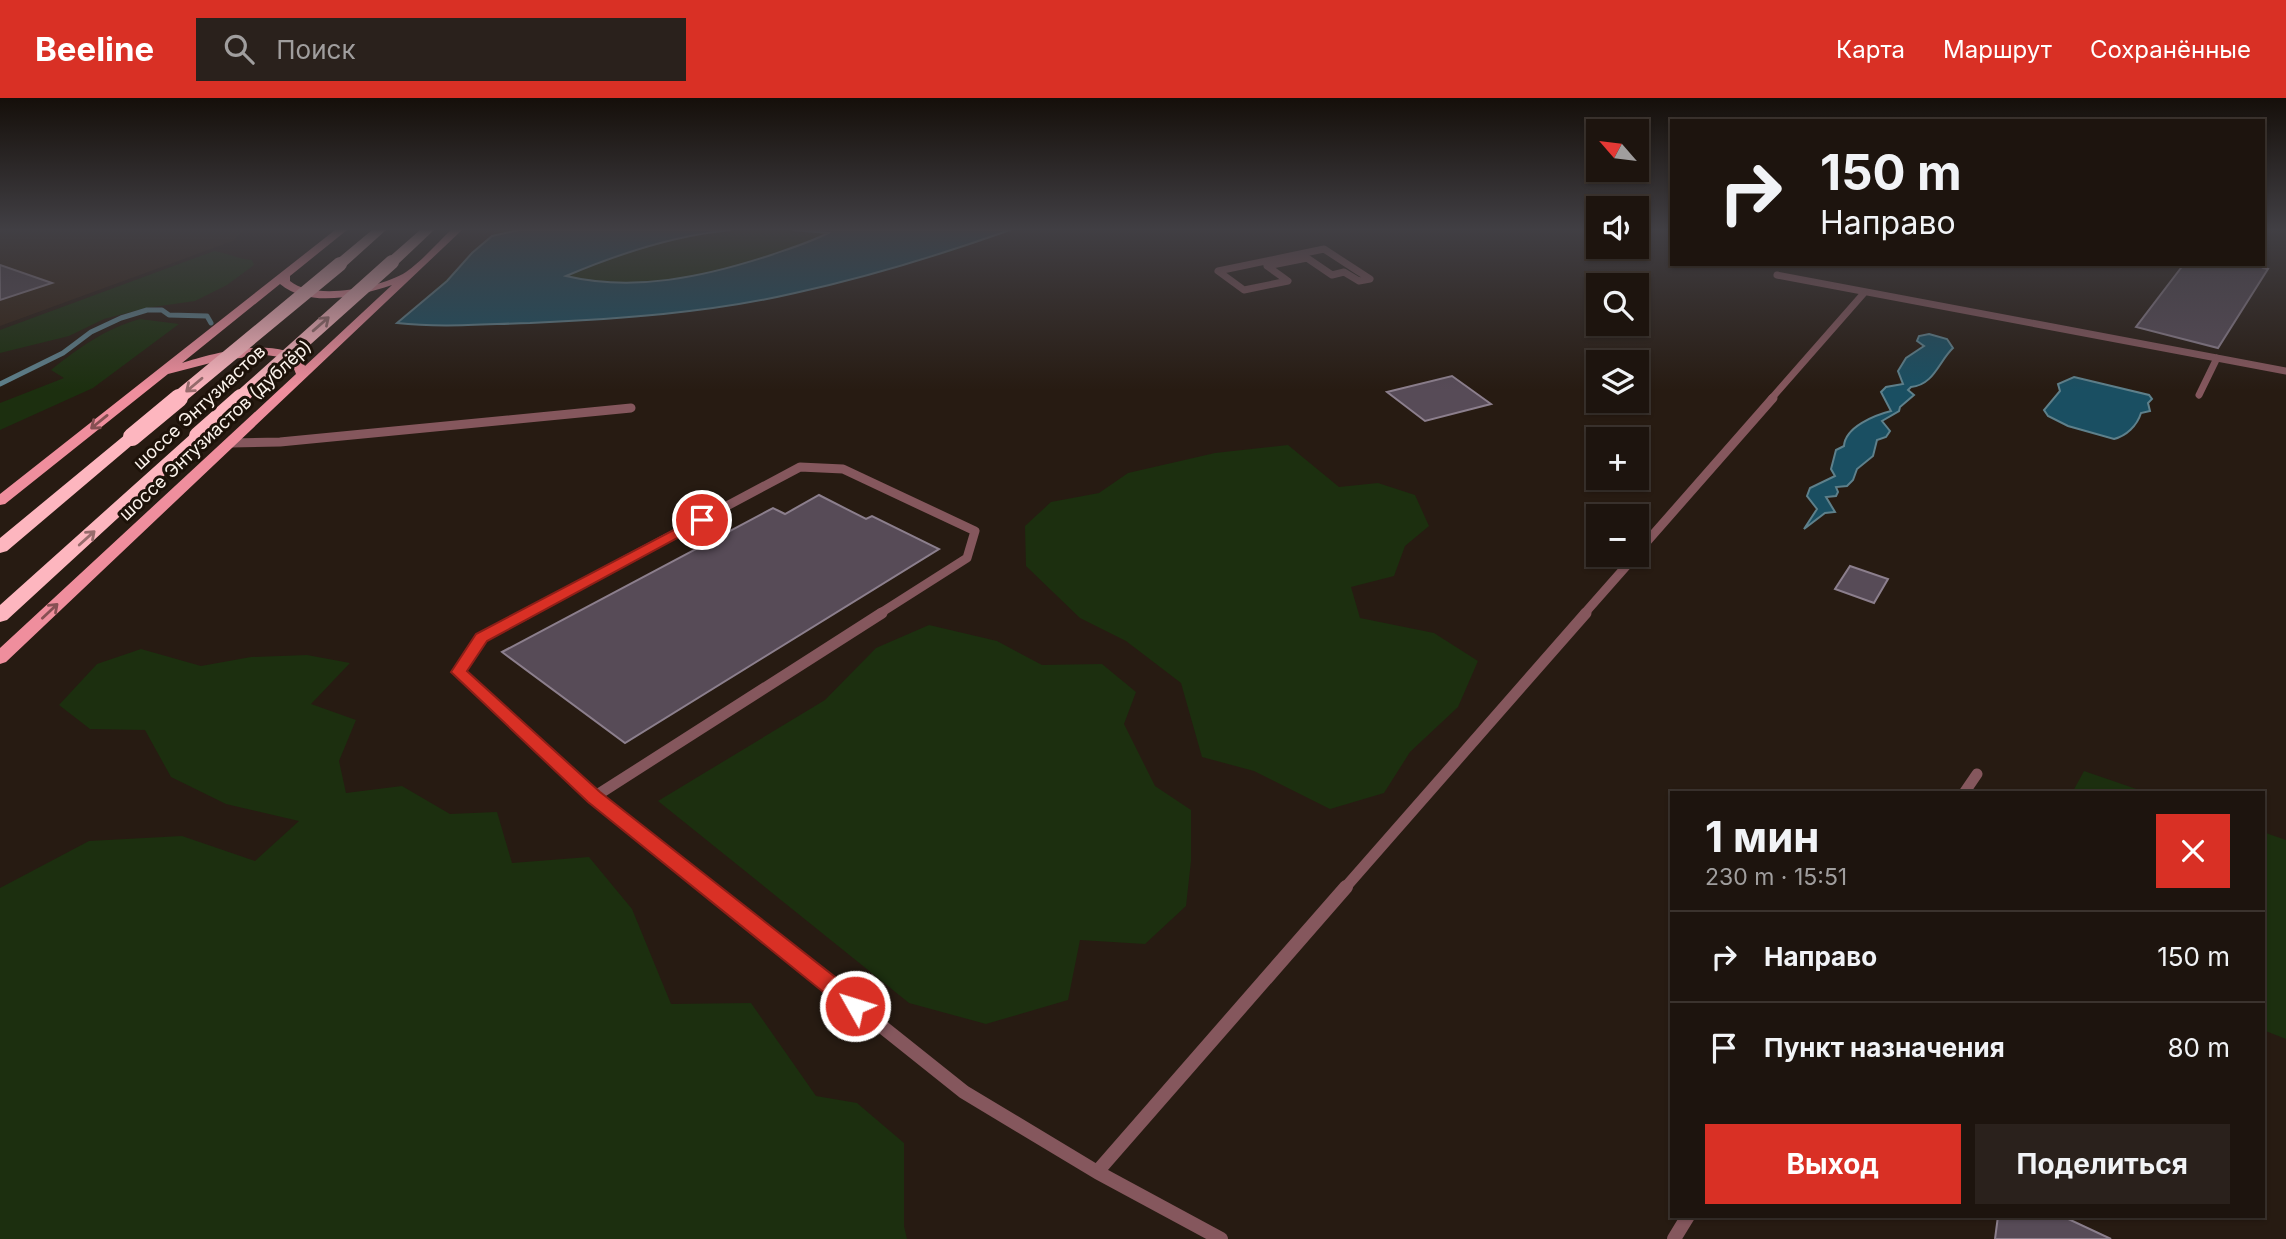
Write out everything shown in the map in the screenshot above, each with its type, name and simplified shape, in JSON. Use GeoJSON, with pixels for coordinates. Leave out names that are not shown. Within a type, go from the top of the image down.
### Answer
{"type":"FeatureCollection","features":[{"type":"Feature","properties":{"kind":"highway","name":"шоссе Энтузиастов"},"geometry":{"type":"LineString","coordinates":[[0,547],[317,283]]}},
{"type":"Feature","properties":{"kind":"highway","name":"шоссе Энтузиастов"},"geometry":{"type":"LineString","coordinates":[[0,616],[368,283]]}},
{"type":"Feature","properties":{"kind":"main road"},"geometry":{"type":"LineString","coordinates":[[0,501],[274,283]]}},
{"type":"Feature","properties":{"kind":"main road"},"geometry":{"type":"LineString","coordinates":[[285,283],[290,289],[324,294],[372,288],[384,283]]}},
{"type":"Feature","properties":{"kind":"main road","name":"шоссе Энтузиастов (дублёр)"},"geometry":{"type":"LineString","coordinates":[[0,658],[400,283]]}},
{"type":"Feature","properties":{"kind":"main road"},"geometry":{"type":"LineString","coordinates":[[152,380],[202,360],[256,352],[278,353],[294,358],[302,366],[303,375]]}},
{"type":"Feature","properties":{"kind":"lane"},"geometry":{"type":"LineString","coordinates":[[1235,283],[1244,290],[1276,283]]}},
{"type":"Feature","properties":{"kind":"lane"},"geometry":{"type":"LineString","coordinates":[[1817,283],[2286,371]]}},
{"type":"Feature","properties":{"kind":"lane"},"geometry":{"type":"LineString","coordinates":[[1649,539],[1864,293]]}},
{"type":"Feature","properties":{"kind":"lane"},"geometry":{"type":"LineString","coordinates":[[2199,395],[2217,358]]}},
{"type":"Feature","properties":{"kind":"lane"},"geometry":{"type":"LineString","coordinates":[[230,443],[280,442],[631,408]]}},
{"type":"Feature","properties":{"kind":"lane"},"geometry":{"type":"LineString","coordinates":[[594,797],[967,558],[975,531],[843,469],[800,467],[482,637],[458,672],[594,797],[964,1093],[1097,1172],[1221,1239]]}},
{"type":"Feature","properties":{"kind":"lane"},"geometry":{"type":"LineString","coordinates":[[1097,1172],[1625,567]]}},
{"type":"Feature","properties":{"kind":"lane"},"geometry":{"type":"LineString","coordinates":[[1965,791],[1977,774]]}},
{"type":"Feature","properties":{"kind":"lane"},"geometry":{"type":"LineString","coordinates":[[1674,1239],[1688,1218]]}},
{"type":"Feature","properties":{"kind":"shaded area"},"geometry":{"type":"Polygon","coordinates":[[[0,283],[117,283],[0,326],[0,283]]]}},
{"type":"Feature","properties":{"kind":"green space"},"geometry":{"type":"Polygon","coordinates":[[[127,283],[229,283],[195,301],[146,308],[104,319],[69,336],[0,353],[0,330],[127,283]]]}},
{"type":"Feature","properties":{"kind":"green space"},"geometry":{"type":"Polygon","coordinates":[[[442,283],[833,283],[797,293],[709,309],[443,326],[397,323],[442,283]]]}},
{"type":"Feature","properties":{"kind":"green space"},"geometry":{"type":"Polygon","coordinates":[[[140,319],[179,324],[93,388],[0,430],[0,403],[64,378],[51,370],[93,340],[116,327],[140,319]]]}},
{"type":"Feature","properties":{"kind":"green space"},"geometry":{"type":"Polygon","coordinates":[[[1288,445],[1339,487],[1378,483],[1415,495],[1429,526],[1405,546],[1394,576],[1351,587],[1360,618],[1434,633],[1478,661],[1458,707],[1410,752],[1384,793],[1330,809],[1254,771],[1202,757],[1181,683],[1126,641],[1080,618],[1026,566],[1025,526],[1051,502],[1099,493],[1128,473],[1215,453],[1288,445]]]}},
{"type":"Feature","properties":{"kind":"green space"},"geometry":{"type":"Polygon","coordinates":[[[929,625],[997,641],[1042,665],[1102,664],[1136,692],[1124,724],[1155,786],[1191,810],[1191,861],[1186,906],[1145,944],[1080,940],[1068,1000],[986,1024],[909,1003],[658,801],[825,700],[876,648],[929,625]]]}},
{"type":"Feature","properties":{"kind":"green space"},"geometry":{"type":"Polygon","coordinates":[[[141,649],[201,666],[251,657],[307,655],[350,663],[311,704],[356,720],[339,761],[346,793],[402,786],[450,814],[497,812],[512,863],[589,857],[632,909],[671,1004],[751,1003],[816,1096],[857,1103],[904,1143],[904,1226],[907,1239],[0,1239],[0,888],[89,841],[182,836],[255,861],[299,821],[226,804],[171,777],[145,730],[90,729],[59,705],[97,664],[141,649]]]}},
{"type":"Feature","properties":{"kind":"green space"},"geometry":{"type":"Polygon","coordinates":[[[2084,771],[2142,791],[2073,791],[2084,771]]]}},
{"type":"Feature","properties":{"kind":"green space"},"geometry":{"type":"Polygon","coordinates":[[[2265,833],[2286,840],[2286,1039],[2265,1031],[2265,833]]]}},
{"type":"Feature","properties":{"kind":"water"},"geometry":{"type":"Polygon","coordinates":[[[444,283],[837,283],[730,306],[630,317],[447,325],[397,323],[444,283]]]}},
{"type":"Feature","properties":{"kind":"water"},"geometry":{"type":"Polygon","coordinates":[[[1929,334],[1947,339],[1953,348],[1931,377],[1908,390],[1914,395],[1899,411],[1882,421],[1890,431],[1886,437],[1877,440],[1873,456],[1857,469],[1853,480],[1847,486],[1836,487],[1836,496],[1826,497],[1835,512],[1825,513],[1804,529],[1817,509],[1807,496],[1810,488],[1835,476],[1831,469],[1836,450],[1844,446],[1855,428],[1877,415],[1891,411],[1881,392],[1886,387],[1903,384],[1898,371],[1906,358],[1924,346],[1917,341],[1919,336],[1929,334]]]}},
{"type":"Feature","properties":{"kind":"water"},"geometry":{"type":"Polygon","coordinates":[[[2074,377],[2149,395],[2152,399],[2148,403],[2150,411],[2141,413],[2130,430],[2114,439],[2068,426],[2048,416],[2044,410],[2060,391],[2058,384],[2074,377]]]}},
{"type":"Feature","properties":{"kind":"building"},"geometry":{"type":"Polygon","coordinates":[[[0,283],[51,283],[0,300],[0,283]]]}},
{"type":"Feature","properties":{"kind":"building"},"geometry":{"type":"Polygon","coordinates":[[[2169,283],[2259,283],[2218,348],[2136,327],[2169,283]]]}},
{"type":"Feature","properties":{"kind":"building"},"geometry":{"type":"Polygon","coordinates":[[[1452,376],[1491,404],[1425,421],[1387,392],[1452,376]]]}},
{"type":"Feature","properties":{"kind":"building"},"geometry":{"type":"Polygon","coordinates":[[[819,495],[866,519],[872,516],[939,549],[625,743],[502,652],[773,508],[785,514],[819,495]]]}},
{"type":"Feature","properties":{"kind":"building"},"geometry":{"type":"Polygon","coordinates":[[[1850,566],[1888,579],[1874,603],[1835,589],[1850,566]]]}},
{"type":"Feature","properties":{"kind":"building"},"geometry":{"type":"Polygon","coordinates":[[[1998,1218],[2066,1218],[2111,1239],[1995,1239],[1998,1218]]]}},
{"type":"Feature","properties":{"kind":"waterway"},"geometry":{"type":"LineString","coordinates":[[0,384],[63,353],[91,332],[147,310],[162,310],[169,315],[207,316],[211,323]]}},
{"type":"Feature","properties":{"kind":"route"},"geometry":{"type":"LineString","coordinates":[[702,520],[482,637],[458,672],[594,797],[855,1006]]}}]}
